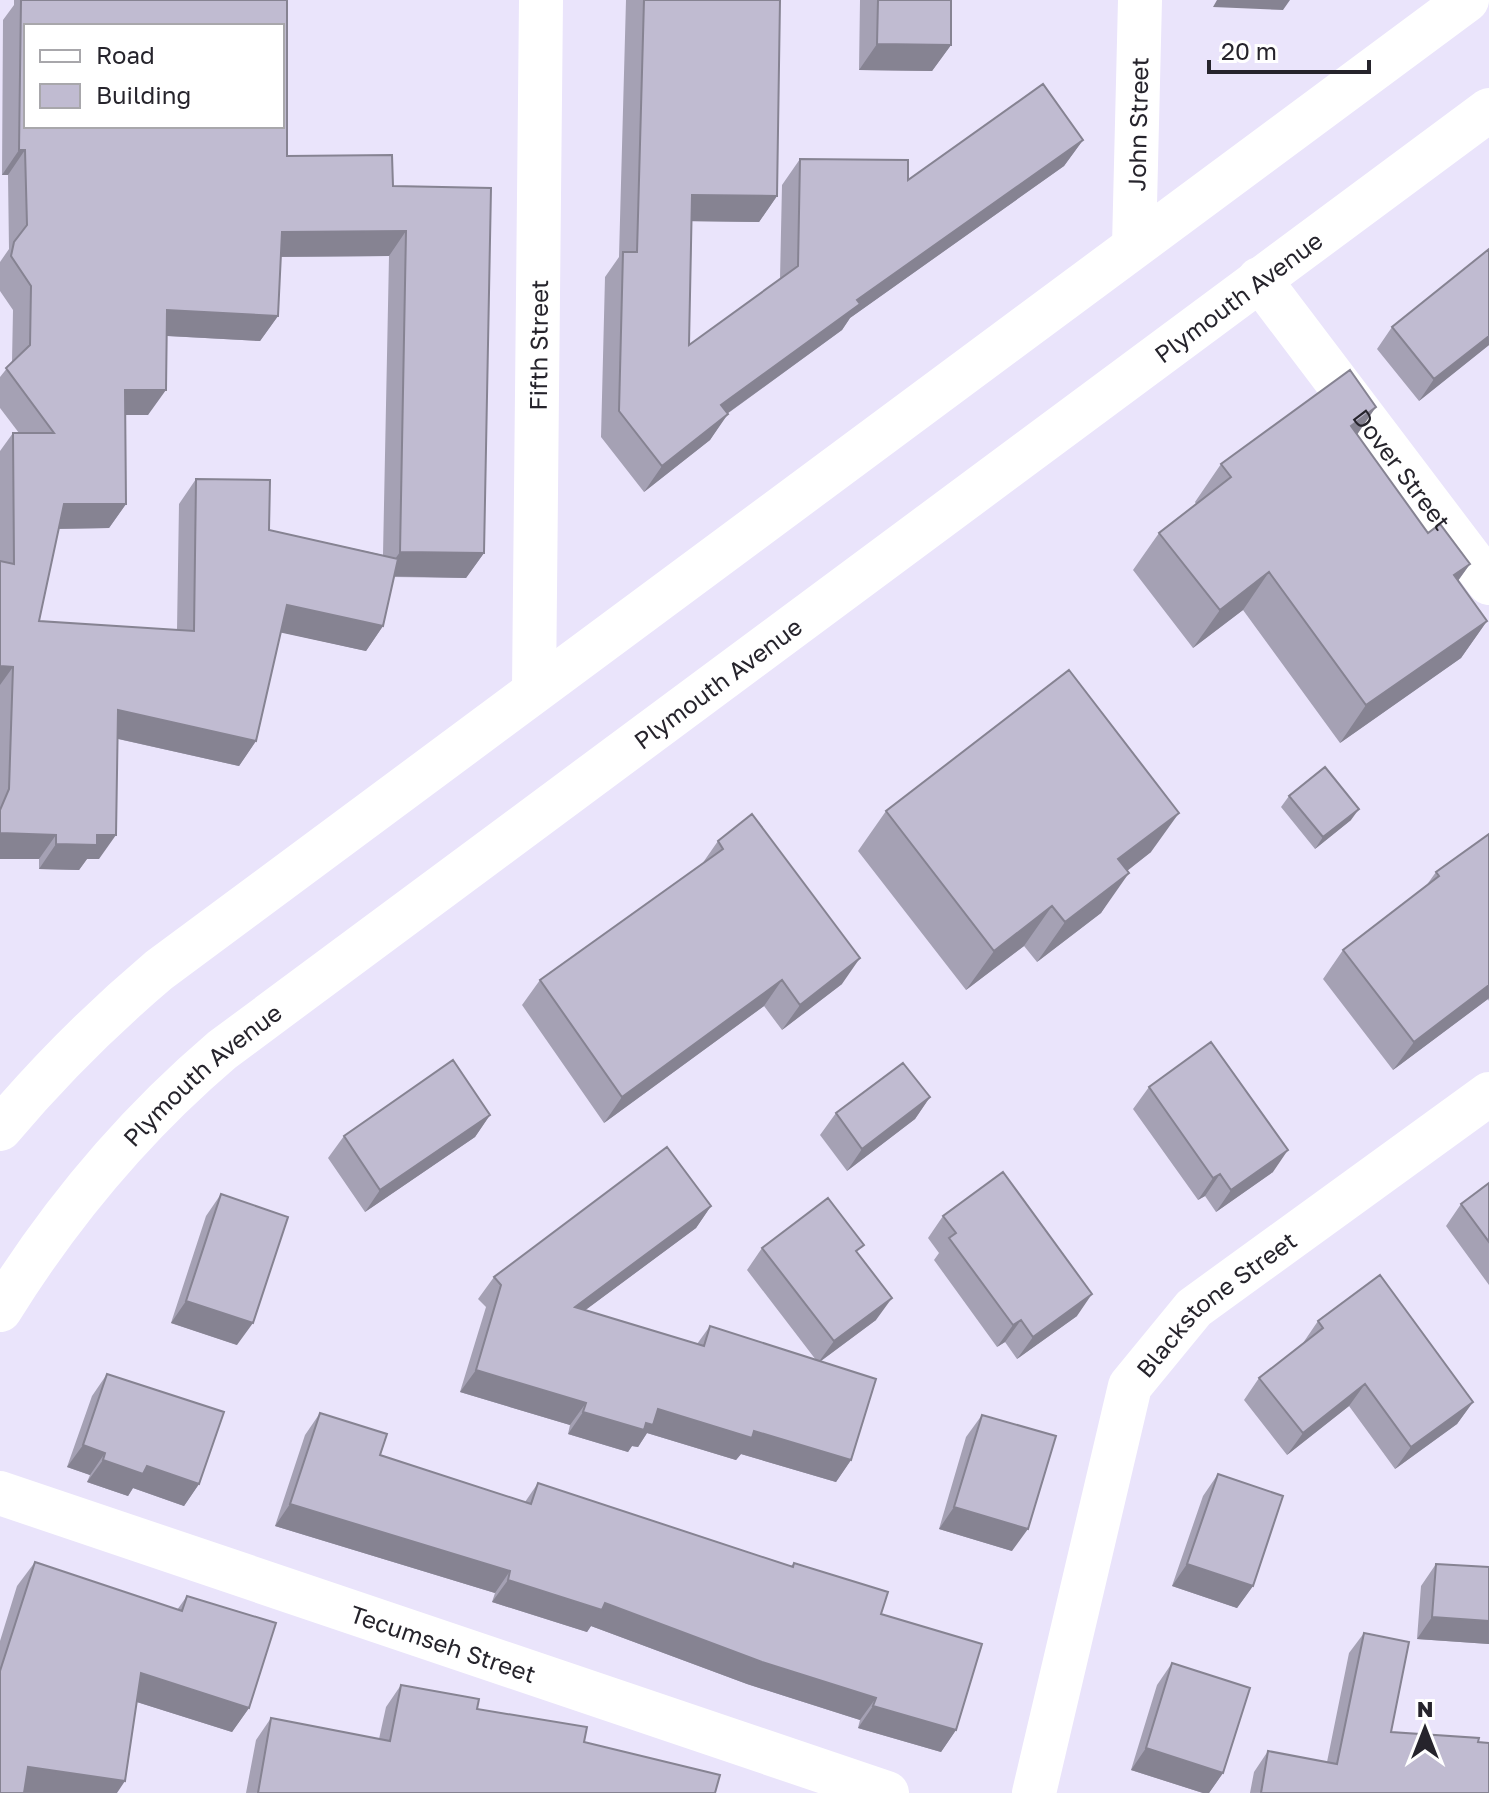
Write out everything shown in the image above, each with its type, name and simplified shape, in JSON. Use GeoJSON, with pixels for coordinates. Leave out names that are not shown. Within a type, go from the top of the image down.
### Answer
{"type":"FeatureCollection","features":[{"type":"Feature","properties":{"kind":"main road","name":"Fifth Street"},"geometry":{"type":"LineString","coordinates":[[534,689],[541,0]]}},
{"type":"Feature","properties":{"kind":"main road","name":"John Street"},"geometry":{"type":"LineString","coordinates":[[1134,246],[1140,0]]}},
{"type":"Feature","properties":{"kind":"main road"},"geometry":{"type":"LineString","coordinates":[[0,1129],[71,1049],[159,970],[1467,0]]}},
{"type":"Feature","properties":{"kind":"main road","name":"Plymouth Avenue"},"geometry":{"type":"LineString","coordinates":[[0,1310],[51,1232],[112,1157],[183,1083],[222,1050],[1489,110]]}},
{"type":"Feature","properties":{"kind":"main road","name":"Dover Street"},"geometry":{"type":"LineString","coordinates":[[1259,279],[1489,583]]}},
{"type":"Feature","properties":{"kind":"main road","name":"Blackstone Street"},"geometry":{"type":"LineString","coordinates":[[1034,1793],[1130,1386],[1194,1308],[1489,1094]]}},
{"type":"Feature","properties":{"kind":"main road","name":"Tecumseh Street"},"geometry":{"type":"LineString","coordinates":[[0,1493],[887,1793]]}},
{"type":"Feature","properties":{"kind":"building"},"geometry":{"type":"Polygon","coordinates":[[[21,0],[287,0],[287,156],[392,155],[393,186],[491,188],[484,553],[400,552],[406,231],[282,232],[278,316],[167,310],[166,390],[125,390],[126,504],[64,504],[39,621],[194,631],[196,479],[270,480],[269,530],[398,559],[383,626],[287,605],[256,741],[118,710],[116,835],[97,835],[97,845],[56,844],[56,835],[0,833],[0,810],[9,789],[13,667],[0,666],[0,561],[14,564],[13,433],[54,433],[6,368],[30,345],[31,286],[11,256],[14,242],[27,225],[25,150],[19,150],[21,0]]]}},
{"type":"Feature","properties":{"kind":"building"},"geometry":{"type":"Polygon","coordinates":[[[644,0],[780,0],[777,196],[692,195],[689,345],[798,266],[800,159],[908,160],[908,180],[1043,84],[1083,140],[857,300],[860,304],[721,405],[728,414],[662,466],[619,411],[623,252],[637,252],[644,0]]]}},
{"type":"Feature","properties":{"kind":"building"},"geometry":{"type":"Polygon","coordinates":[[[878,0],[951,0],[951,45],[877,44],[878,0]]]}},
{"type":"Feature","properties":{"kind":"building"},"geometry":{"type":"Polygon","coordinates":[[[1489,249],[1489,336],[1434,379],[1392,327],[1489,249]]]}},
{"type":"Feature","properties":{"kind":"building"},"geometry":{"type":"Polygon","coordinates":[[[1350,370],[1376,407],[1351,426],[1428,533],[1440,524],[1470,564],[1454,575],[1487,621],[1366,705],[1269,572],[1220,610],[1159,533],[1231,477],[1221,464],[1350,370]]]}},
{"type":"Feature","properties":{"kind":"building"},"geometry":{"type":"Polygon","coordinates":[[[1069,670],[1179,813],[1118,859],[1129,873],[1065,922],[1052,906],[994,951],[886,811],[1069,670]]]}},
{"type":"Feature","properties":{"kind":"building"},"geometry":{"type":"Polygon","coordinates":[[[1325,767],[1359,809],[1323,837],[1289,796],[1325,767]]]}},
{"type":"Feature","properties":{"kind":"building"},"geometry":{"type":"Polygon","coordinates":[[[752,814],[860,958],[800,1005],[782,980],[622,1097],[540,980],[723,849],[718,841],[752,814]]]}},
{"type":"Feature","properties":{"kind":"building"},"geometry":{"type":"Polygon","coordinates":[[[1489,834],[1489,985],[1414,1042],[1343,950],[1439,876],[1436,872],[1489,834]]]}},
{"type":"Feature","properties":{"kind":"building"},"geometry":{"type":"Polygon","coordinates":[[[1211,1042],[1288,1150],[1231,1190],[1220,1174],[1213,1178],[1149,1087],[1211,1042]]]}},
{"type":"Feature","properties":{"kind":"building"},"geometry":{"type":"Polygon","coordinates":[[[453,1060],[490,1115],[380,1190],[344,1136],[453,1060]]]}},
{"type":"Feature","properties":{"kind":"building"},"geometry":{"type":"Polygon","coordinates":[[[903,1063],[930,1097],[862,1149],[836,1113],[903,1063]]]}},
{"type":"Feature","properties":{"kind":"building"},"geometry":{"type":"Polygon","coordinates":[[[667,1147],[711,1206],[575,1307],[704,1346],[710,1326],[876,1379],[851,1460],[754,1431],[752,1438],[658,1409],[653,1425],[646,1423],[644,1430],[583,1412],[586,1403],[476,1370],[501,1285],[494,1277],[667,1147]]]}},
{"type":"Feature","properties":{"kind":"building"},"geometry":{"type":"Polygon","coordinates":[[[1003,1172],[1092,1294],[1033,1337],[1021,1320],[1013,1325],[949,1238],[956,1233],[943,1216],[1003,1172]]]}},
{"type":"Feature","properties":{"kind":"building"},"geometry":{"type":"Polygon","coordinates":[[[1489,1183],[1489,1242],[1461,1204],[1489,1183]]]}},
{"type":"Feature","properties":{"kind":"building"},"geometry":{"type":"Polygon","coordinates":[[[221,1194],[288,1217],[253,1323],[186,1301],[221,1194]]]}},
{"type":"Feature","properties":{"kind":"building"},"geometry":{"type":"Polygon","coordinates":[[[828,1198],[864,1245],[856,1251],[892,1298],[834,1341],[762,1248],[828,1198]]]}},
{"type":"Feature","properties":{"kind":"building"},"geometry":{"type":"Polygon","coordinates":[[[1380,1275],[1473,1402],[1411,1447],[1365,1384],[1303,1433],[1259,1378],[1323,1328],[1318,1321],[1380,1275]]]}},
{"type":"Feature","properties":{"kind":"building"},"geometry":{"type":"Polygon","coordinates":[[[107,1374],[224,1412],[199,1484],[147,1466],[143,1474],[103,1460],[105,1453],[83,1445],[107,1374]]]}},
{"type":"Feature","properties":{"kind":"building"},"geometry":{"type":"Polygon","coordinates":[[[320,1413],[387,1434],[380,1455],[531,1504],[538,1483],[793,1567],[794,1563],[888,1592],[881,1614],[982,1644],[956,1730],[873,1706],[876,1698],[762,1662],[605,1603],[602,1610],[508,1580],[510,1571],[290,1504],[320,1413]]]}},
{"type":"Feature","properties":{"kind":"building"},"geometry":{"type":"Polygon","coordinates":[[[982,1415],[1056,1436],[1028,1529],[954,1507],[982,1415]]]}},
{"type":"Feature","properties":{"kind":"building"},"geometry":{"type":"Polygon","coordinates":[[[1218,1474],[1283,1496],[1253,1586],[1187,1564],[1218,1474]]]}},
{"type":"Feature","properties":{"kind":"building"},"geometry":{"type":"Polygon","coordinates":[[[35,1562],[182,1611],[187,1596],[276,1623],[249,1708],[141,1673],[125,1781],[28,1767],[24,1793],[0,1793],[0,1671],[35,1562]]]}},
{"type":"Feature","properties":{"kind":"building"},"geometry":{"type":"Polygon","coordinates":[[[1436,1564],[1489,1567],[1489,1621],[1432,1617],[1436,1564]]]}},
{"type":"Feature","properties":{"kind":"building"},"geometry":{"type":"Polygon","coordinates":[[[1364,1633],[1409,1642],[1391,1732],[1479,1738],[1478,1742],[1489,1743],[1489,1793],[1261,1793],[1268,1751],[1337,1764],[1364,1633]]]}},
{"type":"Feature","properties":{"kind":"building"},"geometry":{"type":"Polygon","coordinates":[[[1172,1663],[1250,1688],[1223,1773],[1146,1748],[1172,1663]]]}},
{"type":"Feature","properties":{"kind":"building"},"geometry":{"type":"Polygon","coordinates":[[[401,1685],[479,1699],[477,1709],[587,1727],[584,1742],[720,1775],[715,1793],[258,1793],[271,1718],[390,1741],[401,1685]]]}}]}
